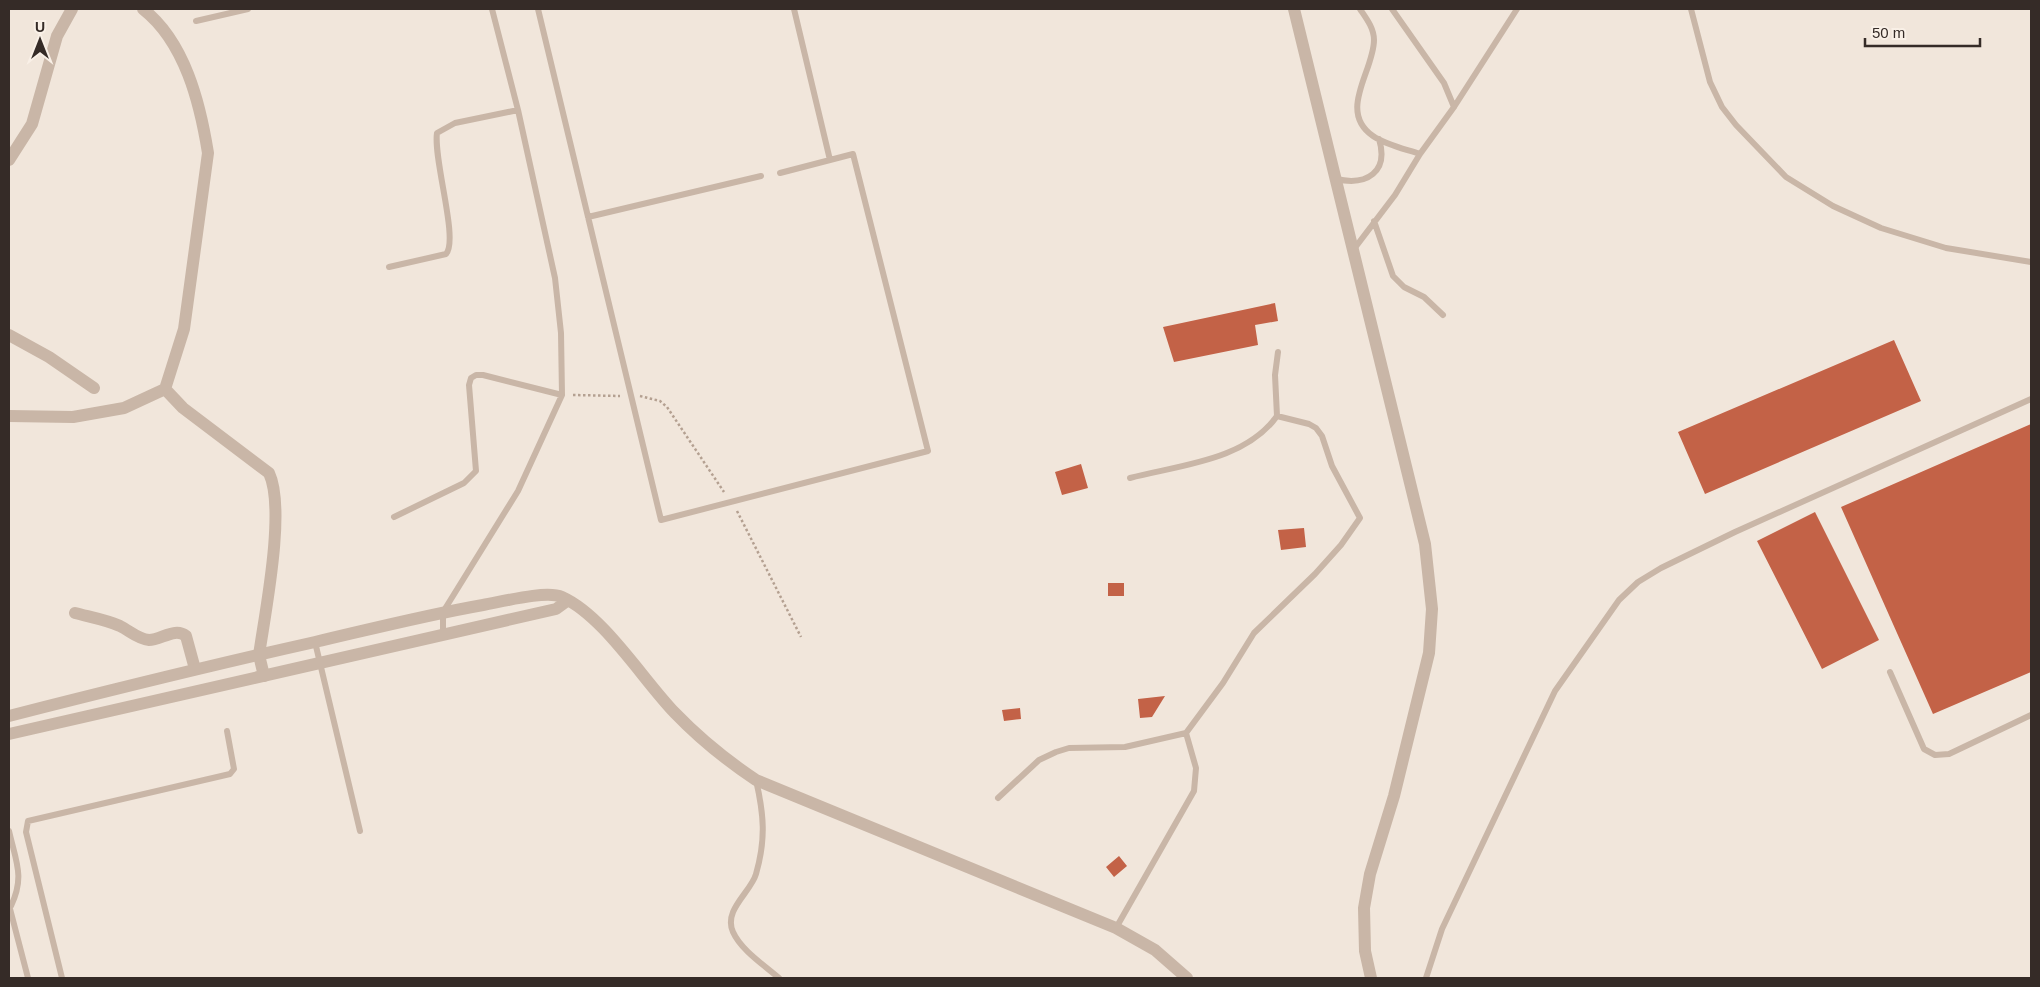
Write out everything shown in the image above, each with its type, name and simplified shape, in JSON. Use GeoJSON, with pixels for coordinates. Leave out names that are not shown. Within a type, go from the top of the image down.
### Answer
{"type":"FeatureCollection","features":[{"type":"Feature","properties":{"kind":"street"},"geometry":{"type":"LineString","coordinates":[[9,160],[32,124],[57,36],[72,9]]}},
{"type":"Feature","properties":{"kind":"street"},"geometry":{"type":"LineString","coordinates":[[9,416],[73,417],[124,408],[165,389],[184,329],[208,153],[200,109],[190,82],[168,35],[143,9]]}},
{"type":"Feature","properties":{"kind":"street"},"geometry":{"type":"LineString","coordinates":[[1294,9],[1425,544],[1432,609],[1429,653],[1394,796],[1370,874],[1364,908],[1365,951],[1371,978]]}},
{"type":"Feature","properties":{"kind":"street"},"geometry":{"type":"LineString","coordinates":[[9,335],[49,357],[94,388]]}},
{"type":"Feature","properties":{"kind":"street"},"geometry":{"type":"LineString","coordinates":[[165,389],[184,408],[269,473],[274,484],[275,520],[259,655],[264,676]]}},
{"type":"Feature","properties":{"kind":"street"},"geometry":{"type":"LineString","coordinates":[[9,716],[195,669],[443,612],[544,596],[561,596],[587,613],[646,677],[674,712],[698,736],[722,758],[756,780],[1116,928],[1155,950],[1188,978]]}},
{"type":"Feature","properties":{"kind":"street"},"geometry":{"type":"LineString","coordinates":[[9,734],[321,664],[443,633],[556,609],[567,601]]}},
{"type":"Feature","properties":{"kind":"street"},"geometry":{"type":"LineString","coordinates":[[75,613],[120,626],[143,639],[149,640],[174,633],[182,634],[186,636],[195,669]]}},
{"type":"Feature","properties":{"kind":"lane"},"geometry":{"type":"LineString","coordinates":[[196,21],[248,9]]}},
{"type":"Feature","properties":{"kind":"lane"},"geometry":{"type":"LineString","coordinates":[[443,633],[443,612],[518,491],[562,394],[561,333],[555,278],[518,110],[492,9]]}},
{"type":"Feature","properties":{"kind":"lane"},"geometry":{"type":"LineString","coordinates":[[538,9],[661,520],[928,451],[853,154],[780,173]]}},
{"type":"Feature","properties":{"kind":"lane"},"geometry":{"type":"LineString","coordinates":[[794,9],[830,160]]}},
{"type":"Feature","properties":{"kind":"lane"},"geometry":{"type":"LineString","coordinates":[[1360,9],[1373,30],[1374,40],[1358,96],[1357,110],[1362,126],[1379,139],[1420,154]]}},
{"type":"Feature","properties":{"kind":"lane"},"geometry":{"type":"LineString","coordinates":[[1392,9],[1444,83],[1454,107]]}},
{"type":"Feature","properties":{"kind":"lane"},"geometry":{"type":"LineString","coordinates":[[1353,250],[1395,195],[1420,154],[1454,107],[1517,9]]}},
{"type":"Feature","properties":{"kind":"lane"},"geometry":{"type":"LineString","coordinates":[[1691,9],[1710,82],[1722,107],[1736,126],[1786,177],[1832,206],[1881,228],[1946,248],[2031,262]]}},
{"type":"Feature","properties":{"kind":"lane"},"geometry":{"type":"LineString","coordinates":[[389,267],[446,254],[450,249],[450,231],[436,150],[438,133],[455,123],[518,110]]}},
{"type":"Feature","properties":{"kind":"lane"},"geometry":{"type":"LineString","coordinates":[[1335,179],[1355,182],[1366,180],[1376,171],[1382,159],[1379,139]]}},
{"type":"Feature","properties":{"kind":"lane"},"geometry":{"type":"LineString","coordinates":[[588,217],[760,176]]}},
{"type":"Feature","properties":{"kind":"lane"},"geometry":{"type":"LineString","coordinates":[[1374,221],[1393,276],[1404,287],[1428,300],[1443,315]]}},
{"type":"Feature","properties":{"kind":"lane"},"geometry":{"type":"LineString","coordinates":[[1130,478],[1232,452],[1270,426],[1278,416],[1275,375],[1278,352]]}},
{"type":"Feature","properties":{"kind":"lane"},"geometry":{"type":"LineString","coordinates":[[394,517],[464,483],[476,471],[469,384],[471,378],[476,375],[484,375],[562,394]]}},
{"type":"Feature","properties":{"kind":"lane"},"geometry":{"type":"LineString","coordinates":[[1426,978],[1442,929],[1555,691],[1619,600],[1638,582],[1661,568],[1735,532],[2031,399]]}},
{"type":"Feature","properties":{"kind":"lane"},"geometry":{"type":"LineString","coordinates":[[998,798],[1039,760],[1056,752],[1069,748],[1124,747],[1186,733],[1223,683],[1254,633],[1315,574],[1341,545],[1360,518],[1332,466],[1322,436],[1310,424],[1278,416]]}},
{"type":"Feature","properties":{"kind":"lane"},"geometry":{"type":"LineString","coordinates":[[315,642],[360,831]]}},
{"type":"Feature","properties":{"kind":"lane"},"geometry":{"type":"LineString","coordinates":[[1890,672],[1924,749],[1935,755],[1949,754],[2031,715]]}},
{"type":"Feature","properties":{"kind":"lane"},"geometry":{"type":"LineString","coordinates":[[62,978],[26,832],[28,821],[230,774],[234,769],[228,731]]}},
{"type":"Feature","properties":{"kind":"lane"},"geometry":{"type":"LineString","coordinates":[[1116,928],[1194,791],[1196,768],[1186,733]]}},
{"type":"Feature","properties":{"kind":"lane"},"geometry":{"type":"LineString","coordinates":[[756,780],[764,816],[762,847],[756,876],[734,910],[731,921],[732,931],[740,942],[779,978]]}},
{"type":"Feature","properties":{"kind":"lane"},"geometry":{"type":"LineString","coordinates":[[9,832],[20,876],[18,890],[10,905],[28,978]]}},
{"type":"Feature","properties":{"kind":"path"},"geometry":{"type":"LineString","coordinates":[[562,394],[625,396]]}},
{"type":"Feature","properties":{"kind":"path"},"geometry":{"type":"LineString","coordinates":[[635,396],[645,396],[667,406],[728,498]]}},
{"type":"Feature","properties":{"kind":"path"},"geometry":{"type":"LineString","coordinates":[[733,506],[801,638]]}},
{"type":"Feature","properties":{"kind":"building"},"geometry":{"type":"Polygon","coordinates":[[[1275,303],[1278,321],[1255,325],[1258,345],[1174,362],[1163,327],[1275,303]]]}},
{"type":"Feature","properties":{"kind":"building"},"geometry":{"type":"Polygon","coordinates":[[[1894,340],[1921,401],[1705,494],[1678,432],[1894,340]]]}},
{"type":"Feature","properties":{"kind":"building"},"geometry":{"type":"Polygon","coordinates":[[[2031,424],[2031,672],[1933,714],[1841,507],[2031,424]]]}},
{"type":"Feature","properties":{"kind":"building"},"geometry":{"type":"Polygon","coordinates":[[[1081,464],[1088,488],[1062,495],[1055,472],[1081,464]]]}},
{"type":"Feature","properties":{"kind":"building"},"geometry":{"type":"Polygon","coordinates":[[[1815,512],[1879,640],[1822,669],[1757,541],[1815,512]]]}},
{"type":"Feature","properties":{"kind":"building"},"geometry":{"type":"Polygon","coordinates":[[[1304,528],[1306,547],[1281,550],[1278,530],[1304,528]]]}},
{"type":"Feature","properties":{"kind":"building"},"geometry":{"type":"Polygon","coordinates":[[[1108,583],[1124,583],[1124,596],[1108,596],[1108,583]]]}},
{"type":"Feature","properties":{"kind":"building"},"geometry":{"type":"Polygon","coordinates":[[[1165,696],[1152,717],[1140,718],[1138,699],[1165,696]]]}},
{"type":"Feature","properties":{"kind":"building"},"geometry":{"type":"Polygon","coordinates":[[[1020,708],[1021,719],[1004,721],[1002,710],[1020,708]]]}},
{"type":"Feature","properties":{"kind":"building"},"geometry":{"type":"Polygon","coordinates":[[[1119,856],[1127,866],[1114,877],[1106,867],[1119,856]]]}}]}
